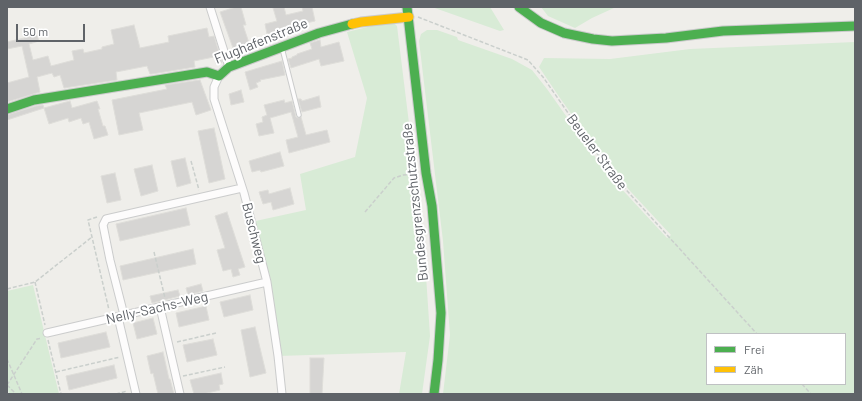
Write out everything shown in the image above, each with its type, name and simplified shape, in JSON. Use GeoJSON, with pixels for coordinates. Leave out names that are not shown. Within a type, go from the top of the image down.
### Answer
{"type":"FeatureCollection","features":[{"type":"Feature","properties":{"kind":"street"},"geometry":{"type":"LineString","coordinates":[[210,7],[229,67]]}},
{"type":"Feature","properties":{"kind":"street","name":"Bundesgrenzschutzstraße"},"geometry":{"type":"LineString","coordinates":[[407,7],[426,173],[436,243],[441,313],[434,394]]}},
{"type":"Feature","properties":{"kind":"street"},"geometry":{"type":"LineString","coordinates":[[519,7],[541,23],[564,33],[594,40],[612,41],[666,38],[723,31],[855,26]]}},
{"type":"Feature","properties":{"kind":"street","name":"Flughafenstraße"},"geometry":{"type":"LineString","coordinates":[[7,109],[34,100],[207,72],[219,76],[229,67],[319,33],[361,22],[409,17]]}},
{"type":"Feature","properties":{"kind":"street","name":"Buschweg"},"geometry":{"type":"LineString","coordinates":[[219,76],[214,87],[214,99],[242,188],[267,282],[282,394]]}},
{"type":"Feature","properties":{"kind":"street"},"geometry":{"type":"LineString","coordinates":[[136,392],[127,355],[103,225],[106,219],[242,188]]}},
{"type":"Feature","properties":{"kind":"street","name":"Nelly-Sachs-Weg"},"geometry":{"type":"LineString","coordinates":[[47,335],[267,282]]}},
{"type":"Feature","properties":{"kind":"street"},"geometry":{"type":"LineString","coordinates":[[164,306],[168,344],[180,394]]}},
{"type":"Feature","properties":{"kind":"lane"},"geometry":{"type":"LineString","coordinates":[[282,47],[299,115]]}},
{"type":"Feature","properties":{"kind":"path","name":"Beueler Straße"},"geometry":{"type":"LineString","coordinates":[[409,17],[415,16],[528,60],[543,77],[589,143],[619,182],[756,333]]}},
{"type":"Feature","properties":{"kind":"path"},"geometry":{"type":"LineString","coordinates":[[191,161],[201,197]]}},
{"type":"Feature","properties":{"kind":"path"},"geometry":{"type":"LineString","coordinates":[[364,212],[394,178],[403,175],[426,173]]}},
{"type":"Feature","properties":{"kind":"path"},"geometry":{"type":"LineString","coordinates":[[7,289],[35,282],[92,237]]}},
{"type":"Feature","properties":{"kind":"path"},"geometry":{"type":"LineString","coordinates":[[154,252],[164,306]]}},
{"type":"Feature","properties":{"kind":"path"},"geometry":{"type":"LineString","coordinates":[[168,344],[216,333]]}},
{"type":"Feature","properties":{"kind":"path"},"geometry":{"type":"LineString","coordinates":[[16,394],[7,385],[37,339],[47,335]]}},
{"type":"Feature","properties":{"kind":"path"},"geometry":{"type":"LineString","coordinates":[[56,372],[127,355]]}},
{"type":"Feature","properties":{"kind":"path"},"geometry":{"type":"LineString","coordinates":[[7,359],[22,394]]}},
{"type":"Feature","properties":{"kind":"path"},"geometry":{"type":"LineString","coordinates":[[177,378],[224,367]]}},
{"type":"Feature","properties":{"kind":"path"},"geometry":{"type":"LineString","coordinates":[[803,385],[811,394]]}},
{"type":"Feature","properties":{"kind":"path"},"geometry":{"type":"LineString","coordinates":[[116,394],[136,392]]}},
{"type":"Feature","properties":{"kind":"green space"},"geometry":{"type":"Polygon","coordinates":[[[432,7],[490,7],[504,30],[500,31],[432,7]]]}},
{"type":"Feature","properties":{"kind":"green space"},"geometry":{"type":"Polygon","coordinates":[[[541,7],[616,7],[575,28],[548,16],[541,7]]]}},
{"type":"Feature","properties":{"kind":"green space"},"geometry":{"type":"Polygon","coordinates":[[[392,21],[397,26],[424,245],[430,336],[422,394],[399,394],[406,352],[278,356],[267,282],[251,222],[306,210],[300,174],[355,157],[367,98],[347,32],[392,21]]]}},
{"type":"Feature","properties":{"kind":"green space"},"geometry":{"type":"Polygon","coordinates":[[[427,30],[437,30],[457,37],[458,40],[512,59],[532,70],[605,171],[667,238],[671,235],[607,164],[560,98],[539,67],[544,58],[610,59],[690,49],[855,42],[855,394],[443,394],[450,335],[443,241],[419,41],[421,34],[427,30]]]}},
{"type":"Feature","properties":{"kind":"green space"},"geometry":{"type":"Polygon","coordinates":[[[33,285],[59,394],[9,394],[7,385],[7,291],[33,285]]]}},
{"type":"Feature","properties":{"kind":"building"},"geometry":{"type":"Polygon","coordinates":[[[241,7],[246,25],[243,25],[249,43],[233,48],[220,12],[241,7]]]}},
{"type":"Feature","properties":{"kind":"building"},"geometry":{"type":"Polygon","coordinates":[[[284,7],[286,15],[303,11],[302,7],[312,7],[315,21],[289,27],[290,30],[267,34],[265,24],[277,21],[273,8],[284,7]]]}},
{"type":"Feature","properties":{"kind":"building"},"geometry":{"type":"Polygon","coordinates":[[[134,25],[140,48],[169,42],[168,36],[207,28],[209,37],[214,36],[222,62],[216,64],[214,57],[194,61],[195,67],[152,74],[150,74],[147,66],[116,72],[117,80],[64,88],[60,75],[54,77],[52,73],[37,77],[40,92],[7,102],[7,83],[29,77],[22,46],[7,49],[7,42],[37,35],[39,41],[29,44],[33,60],[48,56],[51,66],[74,60],[72,51],[83,49],[84,53],[102,49],[102,47],[114,44],[111,30],[134,25]]]}},
{"type":"Feature","properties":{"kind":"building"},"geometry":{"type":"Polygon","coordinates":[[[320,40],[321,47],[339,42],[344,61],[321,66],[319,59],[291,68],[288,59],[312,49],[310,43],[320,40]]]}},
{"type":"Feature","properties":{"kind":"building"},"geometry":{"type":"Polygon","coordinates":[[[282,61],[285,75],[260,80],[261,81],[256,83],[258,87],[250,90],[245,72],[282,61]]]}},
{"type":"Feature","properties":{"kind":"building"},"geometry":{"type":"Polygon","coordinates":[[[200,80],[211,110],[196,115],[192,102],[139,113],[143,130],[119,135],[112,100],[167,89],[165,85],[200,80]]]}},
{"type":"Feature","properties":{"kind":"building"},"geometry":{"type":"Polygon","coordinates":[[[241,90],[244,102],[231,105],[229,94],[241,90]]]}},
{"type":"Feature","properties":{"kind":"building"},"geometry":{"type":"Polygon","coordinates":[[[319,96],[321,107],[302,112],[298,99],[301,99],[302,101],[319,96]]]}},
{"type":"Feature","properties":{"kind":"building"},"geometry":{"type":"Polygon","coordinates":[[[284,100],[285,103],[292,101],[296,117],[301,117],[306,135],[327,130],[330,142],[289,153],[286,140],[298,137],[291,112],[270,118],[274,133],[259,136],[256,124],[263,122],[262,117],[267,115],[264,105],[284,100]]]}},
{"type":"Feature","properties":{"kind":"building"},"geometry":{"type":"Polygon","coordinates":[[[70,101],[72,108],[97,101],[103,126],[105,126],[108,135],[94,139],[89,122],[83,124],[81,118],[69,122],[68,118],[49,124],[44,108],[70,101]]]}},
{"type":"Feature","properties":{"kind":"building"},"geometry":{"type":"Polygon","coordinates":[[[43,105],[44,108],[7,120],[7,115],[36,106],[43,105]]]}},
{"type":"Feature","properties":{"kind":"building"},"geometry":{"type":"Polygon","coordinates":[[[214,128],[225,179],[209,183],[198,131],[214,128]]]}},
{"type":"Feature","properties":{"kind":"building"},"geometry":{"type":"Polygon","coordinates":[[[280,152],[284,166],[261,172],[260,170],[252,172],[249,161],[280,152]]]}},
{"type":"Feature","properties":{"kind":"building"},"geometry":{"type":"Polygon","coordinates":[[[185,158],[191,183],[177,187],[171,161],[185,158]]]}},
{"type":"Feature","properties":{"kind":"building"},"geometry":{"type":"Polygon","coordinates":[[[152,165],[158,191],[141,196],[134,169],[152,165]]]}},
{"type":"Feature","properties":{"kind":"building"},"geometry":{"type":"Polygon","coordinates":[[[115,173],[121,200],[107,203],[101,176],[115,173]]]}},
{"type":"Feature","properties":{"kind":"building"},"geometry":{"type":"Polygon","coordinates":[[[290,188],[294,204],[273,210],[271,202],[263,204],[259,192],[268,190],[269,194],[290,188]]]}},
{"type":"Feature","properties":{"kind":"building"},"geometry":{"type":"Polygon","coordinates":[[[186,208],[190,225],[120,241],[116,224],[186,208]]]}},
{"type":"Feature","properties":{"kind":"building"},"geometry":{"type":"Polygon","coordinates":[[[227,212],[245,267],[238,269],[240,275],[233,277],[231,269],[223,271],[217,250],[225,248],[215,216],[227,212]]]}},
{"type":"Feature","properties":{"kind":"building"},"geometry":{"type":"Polygon","coordinates":[[[193,249],[196,264],[123,280],[120,266],[193,249]]]}},
{"type":"Feature","properties":{"kind":"building"},"geometry":{"type":"Polygon","coordinates":[[[201,284],[203,291],[188,295],[186,288],[201,284]]]}},
{"type":"Feature","properties":{"kind":"building"},"geometry":{"type":"Polygon","coordinates":[[[178,290],[180,296],[152,303],[150,296],[178,290]]]}},
{"type":"Feature","properties":{"kind":"building"},"geometry":{"type":"Polygon","coordinates":[[[250,295],[253,310],[224,317],[220,302],[250,295]]]}},
{"type":"Feature","properties":{"kind":"building"},"geometry":{"type":"Polygon","coordinates":[[[206,306],[209,320],[179,327],[176,313],[206,306]]]}},
{"type":"Feature","properties":{"kind":"building"},"geometry":{"type":"Polygon","coordinates":[[[153,318],[157,334],[137,339],[133,323],[153,318]]]}},
{"type":"Feature","properties":{"kind":"building"},"geometry":{"type":"Polygon","coordinates":[[[255,327],[266,373],[250,377],[241,330],[255,327]]]}},
{"type":"Feature","properties":{"kind":"building"},"geometry":{"type":"Polygon","coordinates":[[[106,332],[110,347],[61,358],[58,343],[106,332]]]}},
{"type":"Feature","properties":{"kind":"building"},"geometry":{"type":"Polygon","coordinates":[[[213,339],[217,355],[187,362],[183,345],[213,339]]]}},
{"type":"Feature","properties":{"kind":"building"},"geometry":{"type":"Polygon","coordinates":[[[163,352],[174,394],[158,394],[153,373],[151,374],[147,356],[163,352]]]}},
{"type":"Feature","properties":{"kind":"building"},"geometry":{"type":"Polygon","coordinates":[[[310,358],[324,358],[322,394],[310,394],[310,358]]]}},
{"type":"Feature","properties":{"kind":"building"},"geometry":{"type":"Polygon","coordinates":[[[114,365],[117,378],[69,390],[66,376],[114,365]]]}},
{"type":"Feature","properties":{"kind":"building"},"geometry":{"type":"Polygon","coordinates":[[[221,373],[223,384],[219,385],[220,390],[203,394],[194,394],[190,380],[221,373]]]}},
{"type":"Feature","properties":{"kind":"traffic: fast"},"geometry":{"type":"LineString","coordinates":[[407,7],[426,173],[432,206],[441,313],[434,394]]}},
{"type":"Feature","properties":{"kind":"traffic: fast"},"geometry":{"type":"LineString","coordinates":[[519,7],[541,23],[564,33],[612,41],[666,38],[723,31],[855,26]]}},
{"type":"Feature","properties":{"kind":"traffic: fast"},"geometry":{"type":"LineString","coordinates":[[7,109],[34,100],[207,72],[219,76],[229,67],[319,33],[352,24]]}},
{"type":"Feature","properties":{"kind":"traffic: slow"},"geometry":{"type":"LineString","coordinates":[[352,24],[409,17]]}}]}
